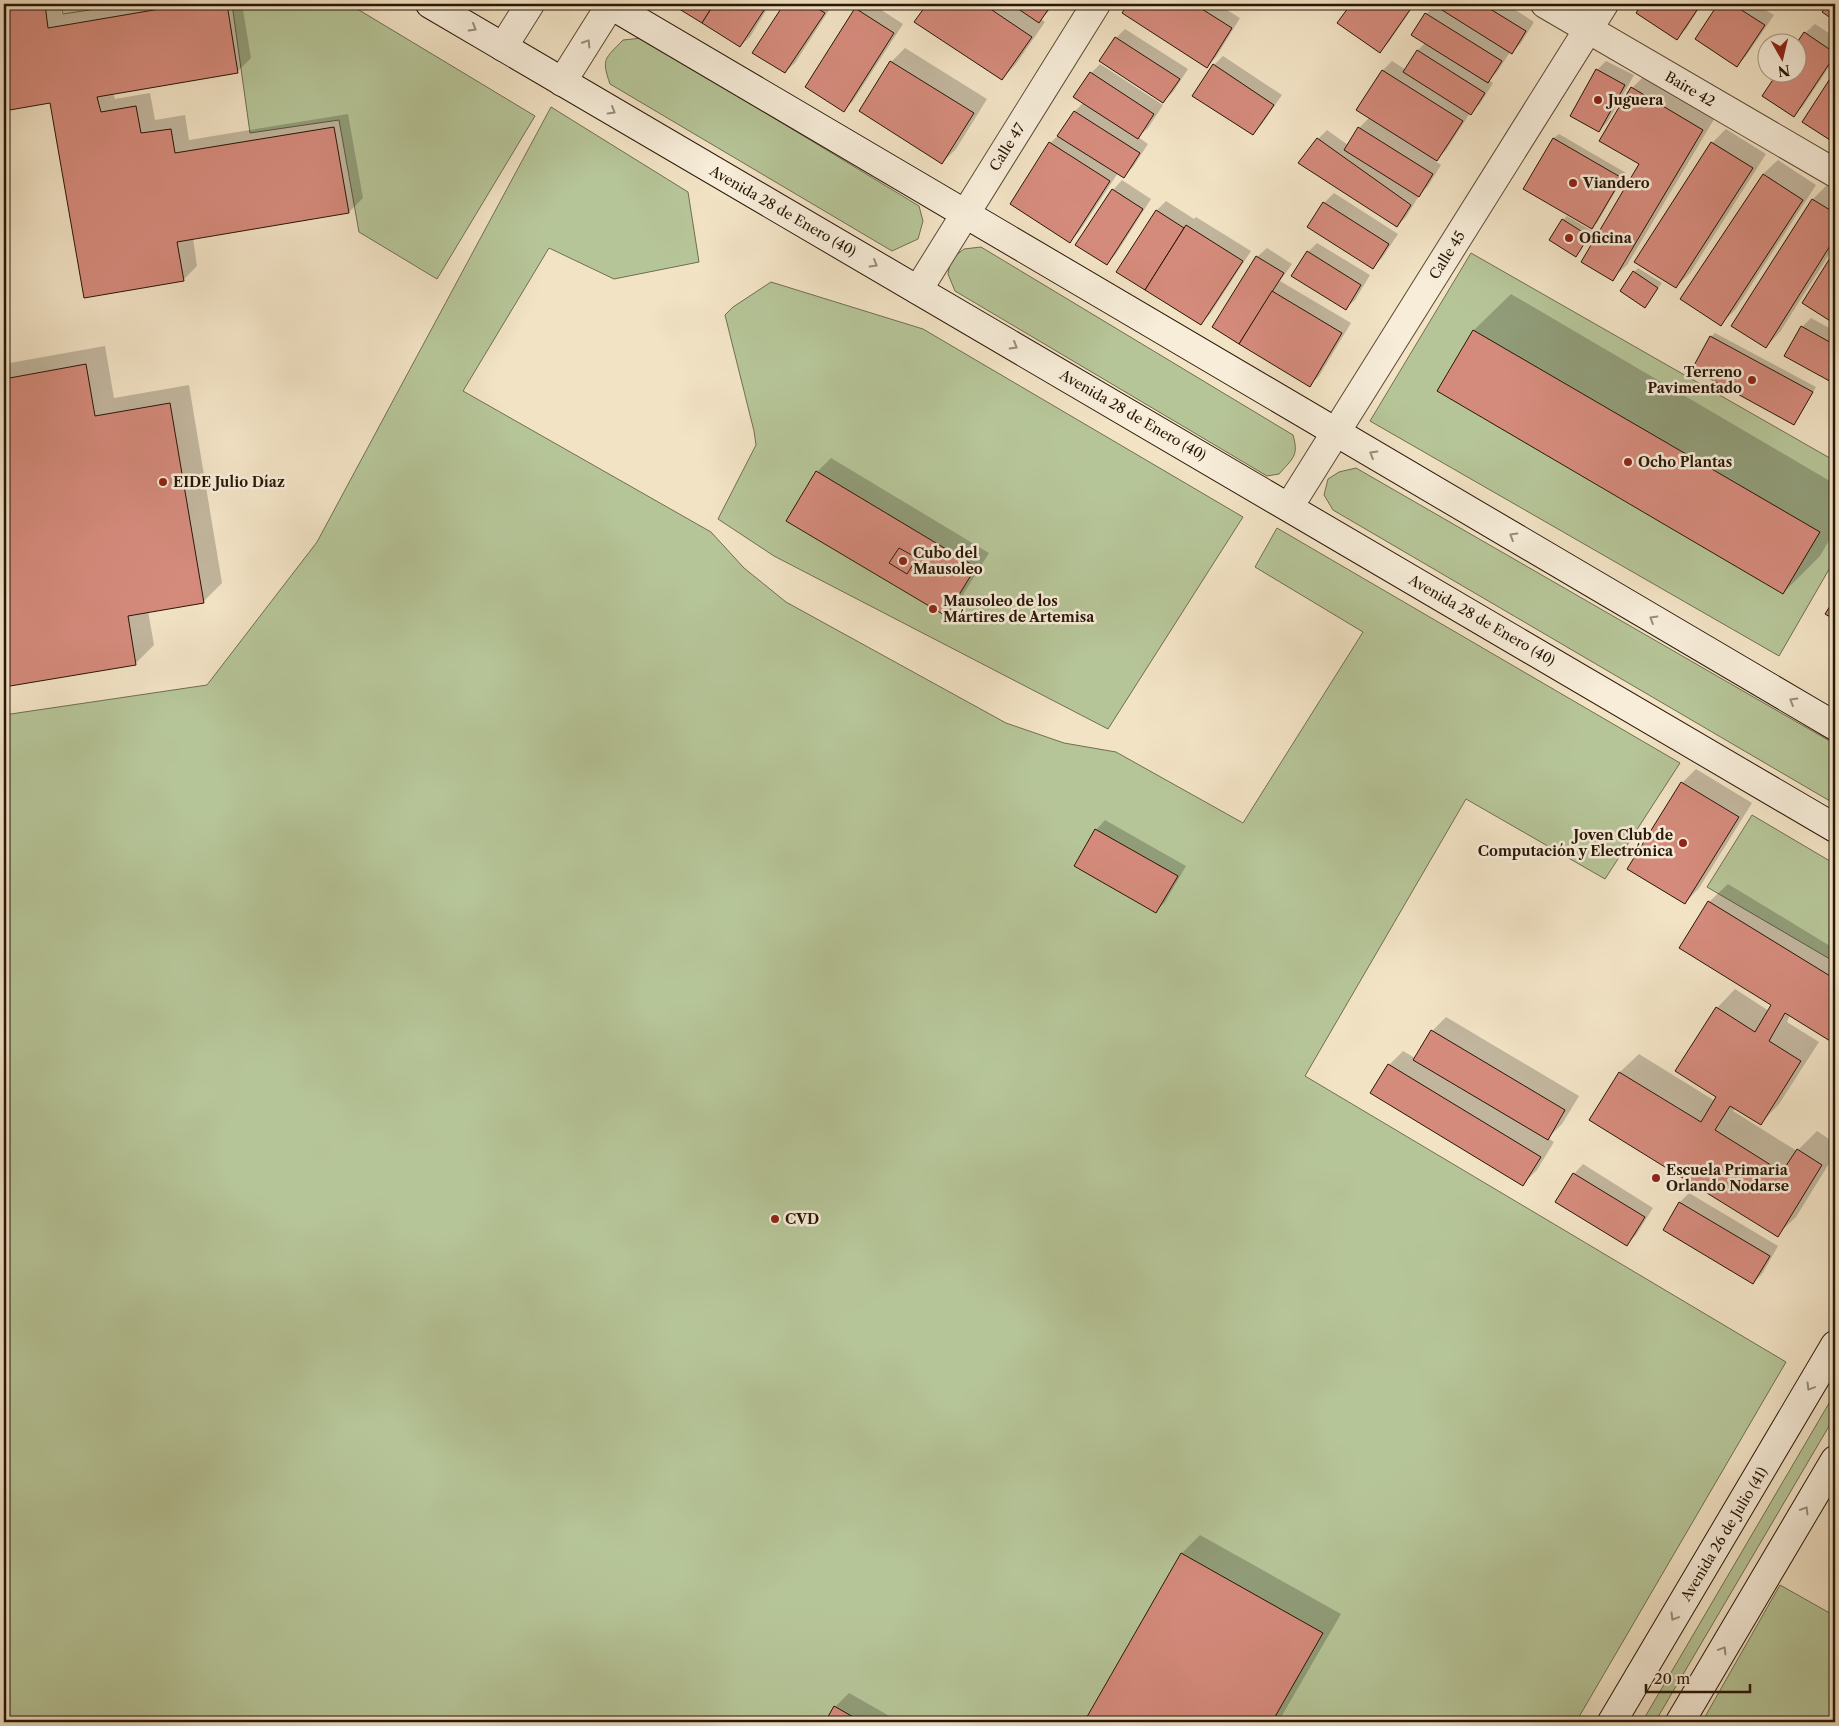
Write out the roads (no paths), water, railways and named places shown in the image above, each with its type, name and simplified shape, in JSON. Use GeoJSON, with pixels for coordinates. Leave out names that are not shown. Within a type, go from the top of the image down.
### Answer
{"type":"FeatureCollection","features":[{"type":"Feature","properties":{"kind":"main road","name":"Avenida 28 de Enero (40)"},"geometry":{"type":"LineString","coordinates":[[430,4],[1835,828]]}},
{"type":"Feature","properties":{"kind":"main road"},"geometry":{"type":"LineString","coordinates":[[504,46],[530,4]]}},
{"type":"Feature","properties":{"kind":"main road"},"geometry":{"type":"LineString","coordinates":[[562,82],[610,4],[1835,726]]}},
{"type":"Feature","properties":{"kind":"main road","name":"Calle 47"},"geometry":{"type":"LineString","coordinates":[[918,290],[1096,4]]}},
{"type":"Feature","properties":{"kind":"main road","name":"Baire 42"},"geometry":{"type":"LineString","coordinates":[[1545,4],[1835,173]]}},
{"type":"Feature","properties":{"kind":"main road","name":"Calle 45"},"geometry":{"type":"LineString","coordinates":[[1289,507],[1604,4]]}},
{"type":"Feature","properties":{"kind":"main road","name":"Avenida 26 de Julio (41)"},"geometry":{"type":"LineString","coordinates":[[1612,1722],[1835,1345]]}},
{"type":"Feature","properties":{"kind":"main road"},"geometry":{"type":"LineString","coordinates":[[1680,1722],[1835,1460]]}},
{"type":"Feature","properties":{"kind":"place","name":"Juguera"},"geometry":{"type":"Point","coordinates":[1598,100]}},
{"type":"Feature","properties":{"kind":"place","name":"Viandero"},"geometry":{"type":"Point","coordinates":[1573,183]}},
{"type":"Feature","properties":{"kind":"place","name":"Oficina"},"geometry":{"type":"Point","coordinates":[1569,238]}},
{"type":"Feature","properties":{"kind":"place","name":"Terreno Pavimentado"},"geometry":{"type":"Point","coordinates":[1752,380]}},
{"type":"Feature","properties":{"kind":"place","name":"Ocho Plantas"},"geometry":{"type":"Point","coordinates":[1628,462]}},
{"type":"Feature","properties":{"kind":"place","name":"EIDE Julio Díaz"},"geometry":{"type":"Point","coordinates":[163,482]}},
{"type":"Feature","properties":{"kind":"place","name":"Cubo del Mausoleo"},"geometry":{"type":"Point","coordinates":[903,561]}},
{"type":"Feature","properties":{"kind":"place","name":"Mausoleo de los Mártires de Artemisa"},"geometry":{"type":"Point","coordinates":[933,609]}},
{"type":"Feature","properties":{"kind":"place","name":"Joven Club de Computación y Electrónica"},"geometry":{"type":"Point","coordinates":[1683,843]}},
{"type":"Feature","properties":{"kind":"place","name":"Escuela Primaria Orlando Nodarse"},"geometry":{"type":"Point","coordinates":[1656,1178]}},
{"type":"Feature","properties":{"kind":"place","name":"CVD"},"geometry":{"type":"Point","coordinates":[775,1219]}}]}
